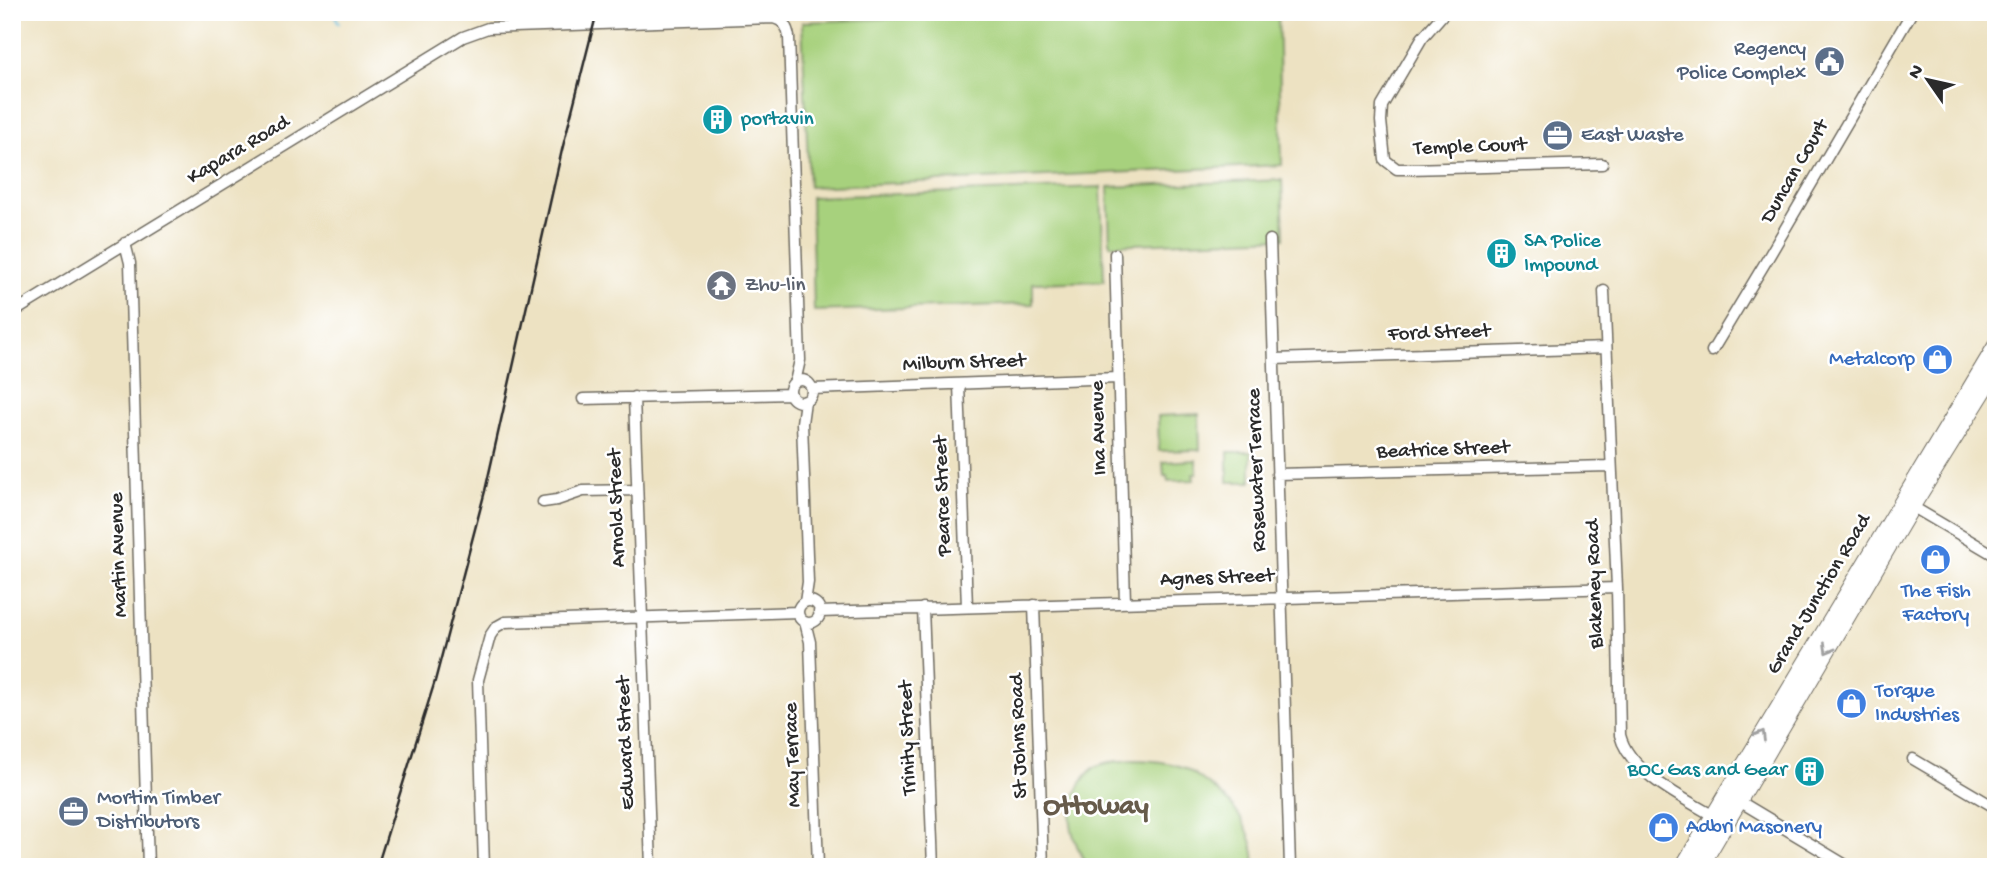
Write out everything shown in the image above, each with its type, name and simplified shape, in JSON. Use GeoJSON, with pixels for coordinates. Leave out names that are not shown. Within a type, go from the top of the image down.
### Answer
{"type":"FeatureCollection","features":[{"type":"Feature","properties":{"kind":"highway","name":"Grand Junction Road"},"geometry":{"type":"LineString","coordinates":[[1700,867],[1732,797],[1996,346]]}},
{"type":"Feature","properties":{"kind":"highway","name":"Grand Junction Road"},"geometry":{"type":"LineString","coordinates":[[1906,503],[1996,371]]}},
{"type":"Feature","properties":{"kind":"highway","name":"Grand Junction Road"},"geometry":{"type":"LineString","coordinates":[[1682,867],[1720,819]]}},
{"type":"Feature","properties":{"kind":"street","name":"Temple Court"},"geometry":{"type":"LineString","coordinates":[[1445,12],[1422,38],[1382,106],[1383,154],[1390,165],[1397,169],[1408,169],[1602,164]]}},
{"type":"Feature","properties":{"kind":"street","name":"Duncan Court"},"geometry":{"type":"LineString","coordinates":[[1712,351],[1912,12]]}},
{"type":"Feature","properties":{"kind":"street","name":"Kapara Road"},"geometry":{"type":"LineString","coordinates":[[12,313],[463,37],[488,28],[670,17]]}},
{"type":"Feature","properties":{"kind":"street"},"geometry":{"type":"LineString","coordinates":[[583,399],[811,397],[805,385],[800,360],[788,28],[783,22],[773,18],[670,17]]}},
{"type":"Feature","properties":{"kind":"street","name":"Rosewater Terrace"},"geometry":{"type":"LineString","coordinates":[[1270,240],[1290,867]]}},
{"type":"Feature","properties":{"kind":"street","name":"Martin Avenue"},"geometry":{"type":"LineString","coordinates":[[125,243],[131,277],[148,867]]}},
{"type":"Feature","properties":{"kind":"street","name":"Ina Avenue"},"geometry":{"type":"LineString","coordinates":[[1115,254],[1125,602]]}},
{"type":"Feature","properties":{"kind":"street","name":"Blakeney Road"},"geometry":{"type":"LineString","coordinates":[[1604,291],[1617,588],[1620,735],[1630,757],[1651,776],[1720,819]]}},
{"type":"Feature","properties":{"kind":"street","name":"Ford Street"},"geometry":{"type":"LineString","coordinates":[[1274,359],[1606,348]]}},
{"type":"Feature","properties":{"kind":"street","name":"Milburn Street"},"geometry":{"type":"LineString","coordinates":[[805,385],[959,384],[1118,378]]}},
{"type":"Feature","properties":{"kind":"street","name":"Pearce Street"},"geometry":{"type":"LineString","coordinates":[[959,384],[967,607]]}},
{"type":"Feature","properties":{"kind":"street"},"geometry":{"type":"LineString","coordinates":[[805,385],[792,387],[798,399],[802,423],[808,582],[812,592],[809,602]]}},
{"type":"Feature","properties":{"kind":"street","name":"Arnold Street"},"geometry":{"type":"LineString","coordinates":[[634,397],[641,618]]}},
{"type":"Feature","properties":{"kind":"street","name":"Beatrice Street"},"geometry":{"type":"LineString","coordinates":[[1278,474],[1610,466]]}},
{"type":"Feature","properties":{"kind":"street"},"geometry":{"type":"LineString","coordinates":[[542,502],[583,491],[637,490]]}},
{"type":"Feature","properties":{"kind":"street"},"geometry":{"type":"LineString","coordinates":[[1906,503],[1996,556]]}},
{"type":"Feature","properties":{"kind":"street","name":"Agnes Street"},"geometry":{"type":"LineString","coordinates":[[641,618],[809,617],[923,608],[1617,588]]}},
{"type":"Feature","properties":{"kind":"street"},"geometry":{"type":"LineString","coordinates":[[809,602],[818,606],[809,617],[800,606],[809,602]]}},
{"type":"Feature","properties":{"kind":"street","name":"St Johns Road"},"geometry":{"type":"LineString","coordinates":[[1034,605],[1043,867]]}},
{"type":"Feature","properties":{"kind":"street","name":"Trinity Street"},"geometry":{"type":"LineString","coordinates":[[923,608],[933,867]]}},
{"type":"Feature","properties":{"kind":"street","name":"May Terrace"},"geometry":{"type":"LineString","coordinates":[[809,617],[818,867]]}},
{"type":"Feature","properties":{"kind":"street"},"geometry":{"type":"LineString","coordinates":[[484,867],[478,680],[490,636],[505,622],[641,618]]}},
{"type":"Feature","properties":{"kind":"street","name":"Edward Street"},"geometry":{"type":"LineString","coordinates":[[641,618],[651,867]]}},
{"type":"Feature","properties":{"kind":"street"},"geometry":{"type":"LineString","coordinates":[[1913,759],[1996,808]]}},
{"type":"Feature","properties":{"kind":"street"},"geometry":{"type":"LineString","coordinates":[[1732,797],[1849,867]]}},
{"type":"Feature","properties":{"kind":"street"},"geometry":{"type":"LineString","coordinates":[[1993,867],[1996,861]]}},
{"type":"Feature","properties":{"kind":"green space"},"geometry":{"type":"Polygon","coordinates":[[[1060,12],[1278,12],[1282,165],[809,187],[802,22],[1060,12]]]}},
{"type":"Feature","properties":{"kind":"green space"},"geometry":{"type":"Polygon","coordinates":[[[1282,180],[1284,238],[1110,245],[1108,187],[1282,180]]]}},
{"type":"Feature","properties":{"kind":"green space"},"geometry":{"type":"Polygon","coordinates":[[[1101,187],[1104,281],[1033,283],[1033,304],[814,311],[811,197],[1101,187]]]}},
{"type":"Feature","properties":{"kind":"green space"},"geometry":{"type":"Polygon","coordinates":[[[1199,414],[1200,450],[1159,451],[1158,416],[1199,414]]]}},
{"type":"Feature","properties":{"kind":"green space"},"geometry":{"type":"Polygon","coordinates":[[[1228,452],[1251,452],[1251,482],[1228,482],[1228,452]]]}},
{"type":"Feature","properties":{"kind":"green space"},"geometry":{"type":"Polygon","coordinates":[[[1196,460],[1197,473],[1193,474],[1194,480],[1168,481],[1167,476],[1164,476],[1163,462],[1196,460]]]}},
{"type":"Feature","properties":{"kind":"green space"},"geometry":{"type":"Polygon","coordinates":[[[1109,762],[1164,762],[1184,768],[1222,795],[1246,827],[1255,867],[1088,867],[1072,829],[1071,809],[1074,799],[1083,780],[1095,767],[1109,762]]]}},
{"type":"Feature","properties":{"kind":"waterway"},"geometry":{"type":"LineString","coordinates":[[333,12],[339,23]]}},
{"type":"Feature","properties":{"kind":"railway"},"geometry":{"type":"LineString","coordinates":[[377,867],[435,681],[485,491],[562,150],[597,12]]}},
{"type":"Feature","properties":{"kind":"place","name":"Regency Police Complex"},"geometry":{"type":"Point","coordinates":[1829,62]}},
{"type":"Feature","properties":{"kind":"place","name":"portavin"},"geometry":{"type":"Point","coordinates":[718,120]}},
{"type":"Feature","properties":{"kind":"place","name":"East Waste"},"geometry":{"type":"Point","coordinates":[1558,136]}},
{"type":"Feature","properties":{"kind":"place","name":"SA Police Impound"},"geometry":{"type":"Point","coordinates":[1501,254]}},
{"type":"Feature","properties":{"kind":"place","name":"Zhu-lin"},"geometry":{"type":"Point","coordinates":[722,286]}},
{"type":"Feature","properties":{"kind":"place","name":"Metalcorp"},"geometry":{"type":"Point","coordinates":[1938,360]}},
{"type":"Feature","properties":{"kind":"place","name":"The Fish Factory"},"geometry":{"type":"Point","coordinates":[1936,560]}},
{"type":"Feature","properties":{"kind":"place","name":"Torque Industries"},"geometry":{"type":"Point","coordinates":[1852,704]}},
{"type":"Feature","properties":{"kind":"place","name":"BOC Gas and Gear"},"geometry":{"type":"Point","coordinates":[1810,771]}},
{"type":"Feature","properties":{"kind":"place","name":"Mortim Timber Distributors"},"geometry":{"type":"Point","coordinates":[74,811]}},
{"type":"Feature","properties":{"kind":"place","name":"Adbri Masonery"},"geometry":{"type":"Point","coordinates":[1663,828]}},
{"type":"Feature","properties":{"kind":"district","name":"Ottoway"},"geometry":{"type":"Point","coordinates":[1096,807]}}]}
